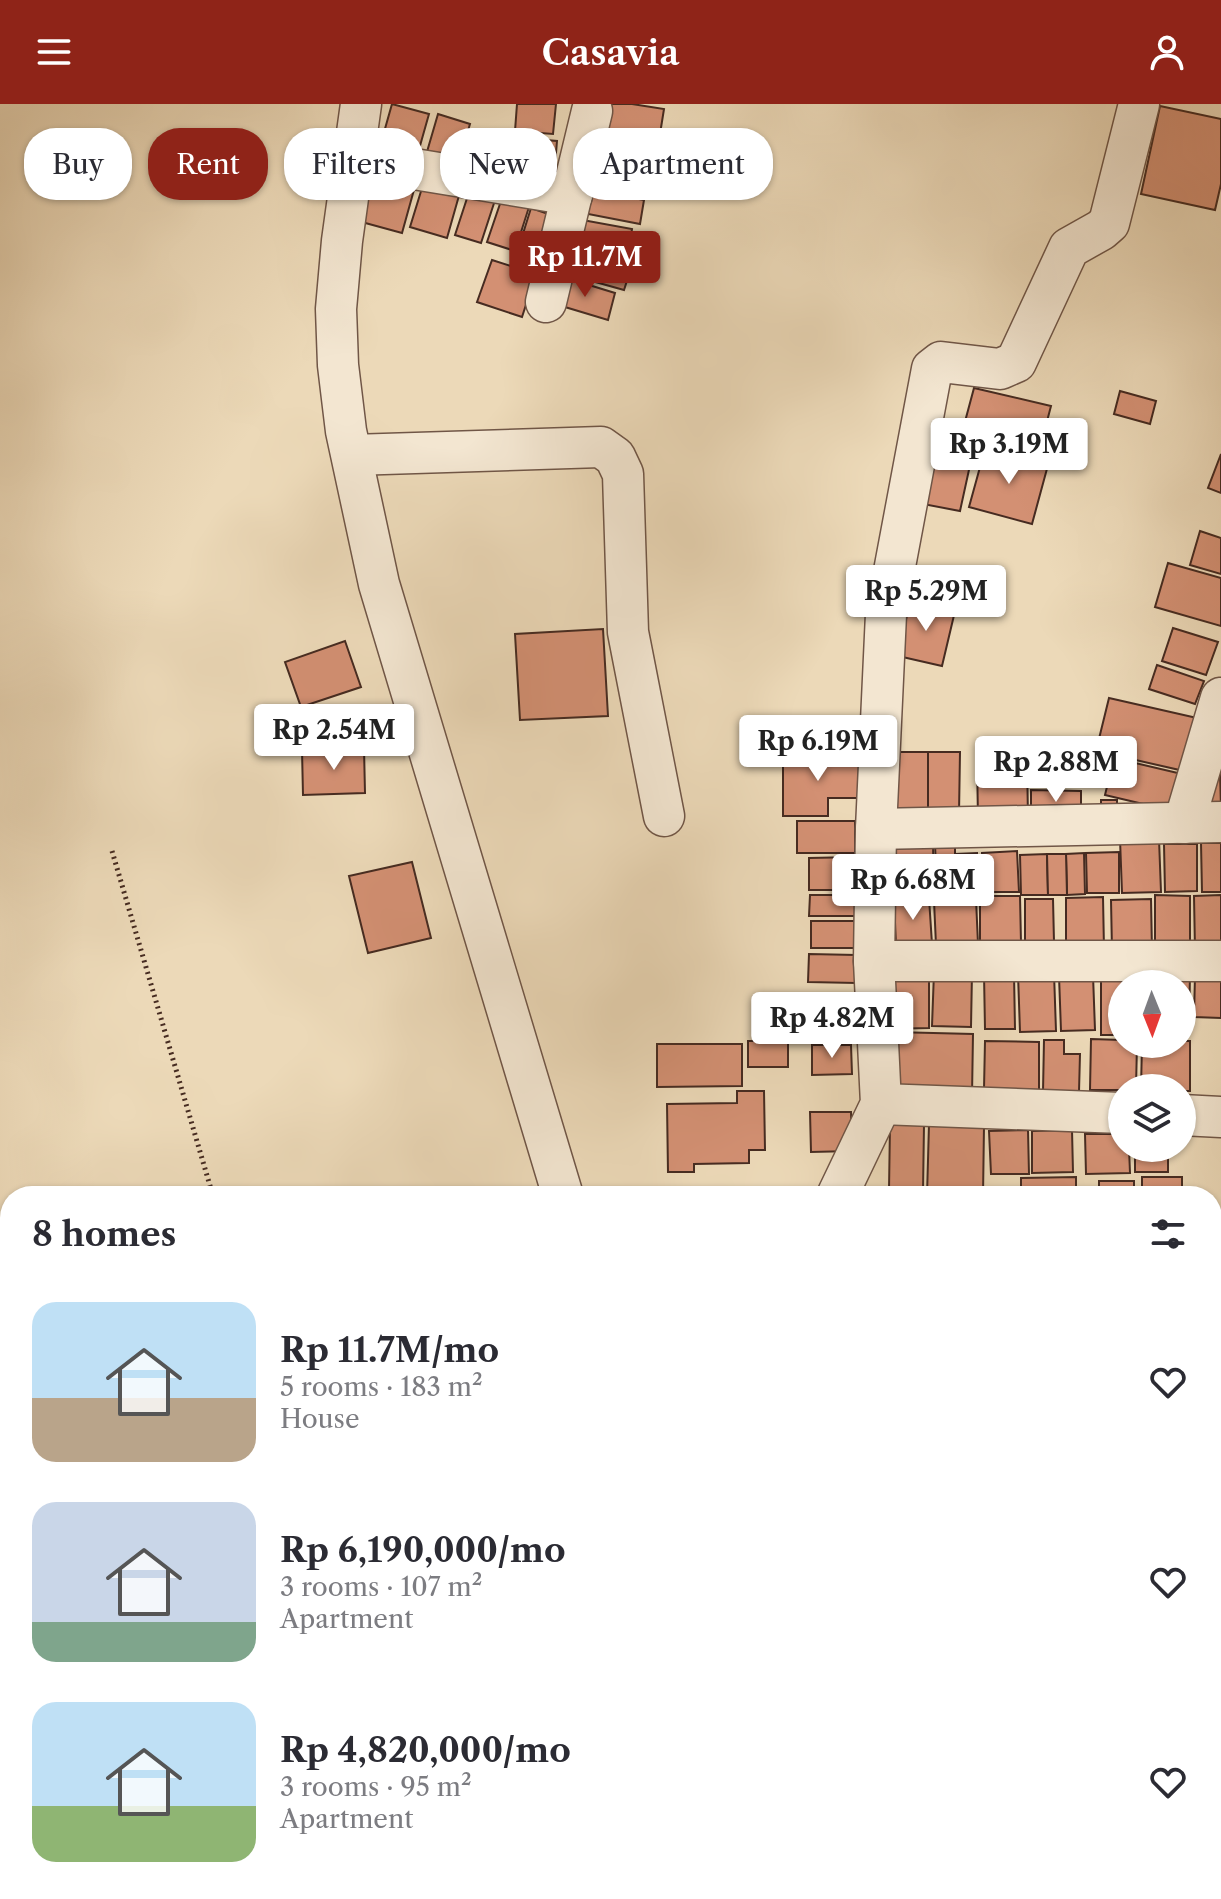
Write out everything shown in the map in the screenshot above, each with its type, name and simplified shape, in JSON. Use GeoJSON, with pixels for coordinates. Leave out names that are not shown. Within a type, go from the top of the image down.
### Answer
{"type":"FeatureCollection","features":[{"type":"Feature","properties":{"kind":"street"},"geometry":{"type":"LineString","coordinates":[[358,128],[361,104]]}},
{"type":"Feature","properties":{"kind":"street"},"geometry":{"type":"LineString","coordinates":[[842,1186],[881,1104],[874,961],[876,829],[886,614],[932,369],[941,362],[1000,369],[1016,362],[1069,248],[1109,223],[1139,104]]}},
{"type":"Feature","properties":{"kind":"street"},"geometry":{"type":"LineString","coordinates":[[546,302],[592,111]]}},
{"type":"Feature","properties":{"kind":"street"},"geometry":{"type":"LineString","coordinates":[[424,171],[572,195]]}},
{"type":"Feature","properties":{"kind":"street"},"geometry":{"type":"LineString","coordinates":[[348,200],[336,309],[338,365],[346,431],[379,584],[560,1186]]}},
{"type":"Feature","properties":{"kind":"street"},"geometry":{"type":"LineString","coordinates":[[352,455],[601,447],[615,457],[623,474],[628,632],[664,816]]}},
{"type":"Feature","properties":{"kind":"street"},"geometry":{"type":"LineString","coordinates":[[876,829],[1202,822],[1221,698]]}},
{"type":"Feature","properties":{"kind":"street"},"geometry":{"type":"LineString","coordinates":[[874,961],[1221,961]]}},
{"type":"Feature","properties":{"kind":"street"},"geometry":{"type":"LineString","coordinates":[[881,1104],[1108,1112]]}},
{"type":"Feature","properties":{"kind":"street"},"geometry":{"type":"LineString","coordinates":[[1196,1116],[1221,1117]]}},
{"type":"Feature","properties":{"kind":"path"},"geometry":{"type":"LineString","coordinates":[[112,851],[210,1186]]}},
{"type":"Feature","properties":{"kind":"building"},"geometry":{"type":"Polygon","coordinates":[[[392,104],[429,114],[424,132],[424,128],[385,128],[392,104]]]}},
{"type":"Feature","properties":{"kind":"building"},"geometry":{"type":"Polygon","coordinates":[[[517,104],[556,104],[554,128],[515,128],[517,104]]]}},
{"type":"Feature","properties":{"kind":"building"},"geometry":{"type":"Polygon","coordinates":[[[608,104],[664,109],[661,128],[604,128],[608,104]]]}},
{"type":"Feature","properties":{"kind":"building"},"geometry":{"type":"Polygon","coordinates":[[[1160,106],[1221,119],[1221,184],[1215,210],[1141,194],[1160,106]]]}},
{"type":"Feature","properties":{"kind":"building"},"geometry":{"type":"Polygon","coordinates":[[[438,114],[470,124],[469,128],[440,128],[440,166],[424,162],[438,114]]]}},
{"type":"Feature","properties":{"kind":"building"},"geometry":{"type":"Polygon","coordinates":[[[426,175],[440,179],[440,200],[458,200],[447,238],[410,227],[418,200],[424,200],[426,175]]]}},
{"type":"Feature","properties":{"kind":"building"},"geometry":{"type":"Polygon","coordinates":[[[364,200],[411,200],[402,233],[358,221],[364,200]]]}},
{"type":"Feature","properties":{"kind":"building"},"geometry":{"type":"Polygon","coordinates":[[[466,200],[495,200],[481,243],[455,235],[466,200]]]}},
{"type":"Feature","properties":{"kind":"building"},"geometry":{"type":"Polygon","coordinates":[[[501,200],[529,207],[515,251],[487,242],[501,200]]]}},
{"type":"Feature","properties":{"kind":"building"},"geometry":{"type":"Polygon","coordinates":[[[586,200],[644,200],[640,224],[583,213],[586,200]]]}},
{"type":"Feature","properties":{"kind":"building"},"geometry":{"type":"Polygon","coordinates":[[[531,208],[557,217],[542,264],[516,256],[531,208]]]}},
{"type":"Feature","properties":{"kind":"building"},"geometry":{"type":"Polygon","coordinates":[[[577,219],[632,229],[628,255],[572,244],[577,219]]]}},
{"type":"Feature","properties":{"kind":"building"},"geometry":{"type":"Polygon","coordinates":[[[570,247],[632,265],[624,290],[563,273],[570,247]]]}},
{"type":"Feature","properties":{"kind":"building"},"geometry":{"type":"Polygon","coordinates":[[[492,260],[536,274],[522,317],[477,302],[492,260]]]}},
{"type":"Feature","properties":{"kind":"building"},"geometry":{"type":"Polygon","coordinates":[[[563,277],[615,293],[608,320],[555,304],[563,277]]]}},
{"type":"Feature","properties":{"kind":"building"},"geometry":{"type":"Polygon","coordinates":[[[974,388],[1051,406],[1040,448],[963,429],[974,388]]]}},
{"type":"Feature","properties":{"kind":"building"},"geometry":{"type":"Polygon","coordinates":[[[1120,391],[1156,401],[1150,424],[1114,414],[1120,391]]]}},
{"type":"Feature","properties":{"kind":"building"},"geometry":{"type":"Polygon","coordinates":[[[935,449],[972,456],[960,511],[923,504],[935,449]]]}},
{"type":"Feature","properties":{"kind":"building"},"geometry":{"type":"Polygon","coordinates":[[[985,449],[1048,465],[1032,524],[969,507],[985,449]]]}},
{"type":"Feature","properties":{"kind":"building"},"geometry":{"type":"Polygon","coordinates":[[[1221,454],[1221,493],[1208,488],[1221,454]]]}},
{"type":"Feature","properties":{"kind":"building"},"geometry":{"type":"Polygon","coordinates":[[[1200,531],[1221,538],[1221,574],[1190,565],[1200,531]]]}},
{"type":"Feature","properties":{"kind":"building"},"geometry":{"type":"Polygon","coordinates":[[[1168,563],[1221,578],[1221,626],[1155,607],[1168,563]]]}},
{"type":"Feature","properties":{"kind":"building"},"geometry":{"type":"Polygon","coordinates":[[[910,601],[955,611],[942,666],[898,656],[910,601]]]}},
{"type":"Feature","properties":{"kind":"building"},"geometry":{"type":"Polygon","coordinates":[[[1173,628],[1218,642],[1206,675],[1162,661],[1173,628]]]}},
{"type":"Feature","properties":{"kind":"building"},"geometry":{"type":"Polygon","coordinates":[[[603,629],[608,716],[520,720],[515,634],[603,629]]]}},
{"type":"Feature","properties":{"kind":"building"},"geometry":{"type":"Polygon","coordinates":[[[345,641],[361,687],[301,707],[285,662],[345,641]]]}},
{"type":"Feature","properties":{"kind":"building"},"geometry":{"type":"Polygon","coordinates":[[[1157,665],[1204,681],[1195,704],[1149,689],[1157,665]]]}},
{"type":"Feature","properties":{"kind":"building"},"geometry":{"type":"Polygon","coordinates":[[[1109,698],[1197,718],[1184,771],[1096,751],[1109,698]]]}},
{"type":"Feature","properties":{"kind":"building"},"geometry":{"type":"Polygon","coordinates":[[[364,748],[365,793],[303,795],[302,750],[364,748]]]}},
{"type":"Feature","properties":{"kind":"building"},"geometry":{"type":"Polygon","coordinates":[[[890,752],[928,752],[928,814],[890,814],[890,752]]]}},
{"type":"Feature","properties":{"kind":"building"},"geometry":{"type":"Polygon","coordinates":[[[928,752],[960,752],[959,814],[928,814],[928,752]]]}},
{"type":"Feature","properties":{"kind":"building"},"geometry":{"type":"Polygon","coordinates":[[[783,756],[859,756],[859,798],[828,798],[828,816],[783,816],[783,756]]]}},
{"type":"Feature","properties":{"kind":"building"},"geometry":{"type":"Polygon","coordinates":[[[1114,758],[1182,774],[1173,811],[1105,795],[1114,758]]]}},
{"type":"Feature","properties":{"kind":"building"},"geometry":{"type":"Polygon","coordinates":[[[1027,760],[1028,818],[978,819],[977,761],[1027,760]]]}},
{"type":"Feature","properties":{"kind":"building"},"geometry":{"type":"Polygon","coordinates":[[[1220,773],[1221,808],[1206,808],[1204,774],[1220,773]]]}},
{"type":"Feature","properties":{"kind":"building"},"geometry":{"type":"Polygon","coordinates":[[[1031,790],[1081,791],[1081,818],[1031,817],[1031,790]]]}},
{"type":"Feature","properties":{"kind":"building"},"geometry":{"type":"Polygon","coordinates":[[[1101,800],[1117,800],[1117,817],[1101,817],[1101,800]]]}},
{"type":"Feature","properties":{"kind":"building"},"geometry":{"type":"Polygon","coordinates":[[[797,821],[855,821],[855,853],[797,853],[797,821]]]}},
{"type":"Feature","properties":{"kind":"building"},"geometry":{"type":"Polygon","coordinates":[[[1120,839],[1159,839],[1161,892],[1122,893],[1120,839]]]}},
{"type":"Feature","properties":{"kind":"building"},"geometry":{"type":"Polygon","coordinates":[[[955,843],[955,854],[977,853],[977,892],[937,893],[935,844],[955,843]]]}},
{"type":"Feature","properties":{"kind":"building"},"geometry":{"type":"Polygon","coordinates":[[[1201,843],[1221,843],[1221,892],[1202,892],[1201,843]]]}},
{"type":"Feature","properties":{"kind":"building"},"geometry":{"type":"Polygon","coordinates":[[[933,844],[934,894],[890,895],[888,845],[933,844]]]}},
{"type":"Feature","properties":{"kind":"building"},"geometry":{"type":"Polygon","coordinates":[[[1164,844],[1197,844],[1197,891],[1165,892],[1164,844]]]}},
{"type":"Feature","properties":{"kind":"building"},"geometry":{"type":"Polygon","coordinates":[[[1017,851],[1019,892],[983,892],[982,853],[1017,851]]]}},
{"type":"Feature","properties":{"kind":"building"},"geometry":{"type":"Polygon","coordinates":[[[1119,852],[1119,893],[1087,893],[1086,853],[1119,852]]]}},
{"type":"Feature","properties":{"kind":"building"},"geometry":{"type":"Polygon","coordinates":[[[1084,853],[1085,894],[1067,895],[1066,854],[1084,853]]]}},
{"type":"Feature","properties":{"kind":"building"},"geometry":{"type":"Polygon","coordinates":[[[1047,854],[1048,895],[1021,895],[1020,855],[1047,854]]]}},
{"type":"Feature","properties":{"kind":"building"},"geometry":{"type":"Polygon","coordinates":[[[1047,854],[1066,854],[1067,895],[1048,895],[1047,854]]]}},
{"type":"Feature","properties":{"kind":"building"},"geometry":{"type":"Polygon","coordinates":[[[856,857],[856,890],[809,890],[809,858],[856,857]]]}},
{"type":"Feature","properties":{"kind":"building"},"geometry":{"type":"Polygon","coordinates":[[[412,862],[431,938],[368,953],[349,876],[412,862]]]}},
{"type":"Feature","properties":{"kind":"building"},"geometry":{"type":"Polygon","coordinates":[[[810,895],[856,895],[856,916],[809,916],[810,895]]]}},
{"type":"Feature","properties":{"kind":"building"},"geometry":{"type":"Polygon","coordinates":[[[1155,895],[1190,896],[1190,945],[1155,944],[1155,895]]]}},
{"type":"Feature","properties":{"kind":"building"},"geometry":{"type":"Polygon","coordinates":[[[1221,895],[1221,949],[1195,950],[1194,896],[1221,895]]]}},
{"type":"Feature","properties":{"kind":"building"},"geometry":{"type":"Polygon","coordinates":[[[980,896],[1020,896],[1021,943],[980,943],[980,896]]]}},
{"type":"Feature","properties":{"kind":"building"},"geometry":{"type":"Polygon","coordinates":[[[1103,897],[1104,949],[1066,949],[1066,898],[1103,897]]]}},
{"type":"Feature","properties":{"kind":"building"},"geometry":{"type":"Polygon","coordinates":[[[929,898],[932,944],[896,945],[894,900],[929,898]]]}},
{"type":"Feature","properties":{"kind":"building"},"geometry":{"type":"Polygon","coordinates":[[[976,899],[978,944],[936,945],[934,901],[976,899]]]}},
{"type":"Feature","properties":{"kind":"building"},"geometry":{"type":"Polygon","coordinates":[[[1025,899],[1053,899],[1054,942],[1025,942],[1025,899]]]}},
{"type":"Feature","properties":{"kind":"building"},"geometry":{"type":"Polygon","coordinates":[[[1151,899],[1152,951],[1112,951],[1111,900],[1151,899]]]}},
{"type":"Feature","properties":{"kind":"building"},"geometry":{"type":"Polygon","coordinates":[[[811,921],[856,921],[856,948],[811,948],[811,921]]]}},
{"type":"Feature","properties":{"kind":"building"},"geometry":{"type":"Polygon","coordinates":[[[809,954],[856,955],[856,983],[808,982],[809,954]]]}},
{"type":"Feature","properties":{"kind":"building"},"geometry":{"type":"Polygon","coordinates":[[[885,969],[929,969],[929,1028],[886,1029],[885,969]]]}},
{"type":"Feature","properties":{"kind":"building"},"geometry":{"type":"Polygon","coordinates":[[[934,972],[972,973],[971,1027],[932,1026],[934,972]]]}},
{"type":"Feature","properties":{"kind":"building"},"geometry":{"type":"Polygon","coordinates":[[[1101,972],[1108,972],[1108,1035],[1101,1035],[1101,972]]]}},
{"type":"Feature","properties":{"kind":"building"},"geometry":{"type":"Polygon","coordinates":[[[1054,973],[1056,1031],[1020,1032],[1018,974],[1054,973]]]}},
{"type":"Feature","properties":{"kind":"building"},"geometry":{"type":"Polygon","coordinates":[[[984,974],[1014,974],[1015,1029],[985,1029],[984,974]]]}},
{"type":"Feature","properties":{"kind":"building"},"geometry":{"type":"Polygon","coordinates":[[[1093,975],[1095,1030],[1061,1031],[1059,976],[1093,975]]]}},
{"type":"Feature","properties":{"kind":"building"},"geometry":{"type":"Polygon","coordinates":[[[1196,975],[1221,976],[1221,1018],[1196,1017],[1196,975]]]}},
{"type":"Feature","properties":{"kind":"building"},"geometry":{"type":"Polygon","coordinates":[[[809,998],[858,998],[858,1016],[851,1016],[851,1041],[809,1041],[809,998]]]}},
{"type":"Feature","properties":{"kind":"building"},"geometry":{"type":"Polygon","coordinates":[[[893,1032],[973,1034],[972,1096],[893,1095],[893,1032]]]}},
{"type":"Feature","properties":{"kind":"building"},"geometry":{"type":"Polygon","coordinates":[[[1091,1039],[1108,1040],[1108,1058],[1137,1058],[1136,1074],[1108,1074],[1108,1090],[1090,1090],[1091,1039]]]}},
{"type":"Feature","properties":{"kind":"building"},"geometry":{"type":"Polygon","coordinates":[[[1044,1040],[1064,1040],[1064,1054],[1080,1054],[1079,1092],[1043,1092],[1044,1040]]]}},
{"type":"Feature","properties":{"kind":"building"},"geometry":{"type":"Polygon","coordinates":[[[748,1041],[788,1041],[788,1067],[748,1067],[748,1041]]]}},
{"type":"Feature","properties":{"kind":"building"},"geometry":{"type":"Polygon","coordinates":[[[985,1041],[1039,1042],[1039,1090],[984,1089],[985,1041]]]}},
{"type":"Feature","properties":{"kind":"building"},"geometry":{"type":"Polygon","coordinates":[[[657,1044],[742,1044],[742,1086],[657,1087],[657,1044]]]}},
{"type":"Feature","properties":{"kind":"building"},"geometry":{"type":"Polygon","coordinates":[[[812,1045],[851,1045],[852,1074],[812,1075],[812,1045]]]}},
{"type":"Feature","properties":{"kind":"building"},"geometry":{"type":"Polygon","coordinates":[[[1142,1058],[1190,1058],[1190,1074],[1141,1074],[1142,1058]]]}},
{"type":"Feature","properties":{"kind":"building"},"geometry":{"type":"Polygon","coordinates":[[[737,1091],[764,1091],[765,1150],[749,1150],[749,1163],[694,1164],[694,1172],[668,1172],[667,1104],[737,1103],[737,1091]]]}},
{"type":"Feature","properties":{"kind":"building"},"geometry":{"type":"Polygon","coordinates":[[[810,1112],[851,1112],[852,1151],[811,1152],[810,1112]]]}},
{"type":"Feature","properties":{"kind":"building"},"geometry":{"type":"Polygon","coordinates":[[[929,1124],[984,1126],[983,1186],[927,1186],[929,1124]]]}},
{"type":"Feature","properties":{"kind":"building"},"geometry":{"type":"Polygon","coordinates":[[[890,1125],[924,1125],[923,1186],[889,1186],[890,1125]]]}},
{"type":"Feature","properties":{"kind":"building"},"geometry":{"type":"Polygon","coordinates":[[[1028,1130],[1029,1174],[991,1174],[989,1131],[1028,1130]]]}},
{"type":"Feature","properties":{"kind":"building"},"geometry":{"type":"Polygon","coordinates":[[[1072,1130],[1073,1172],[1032,1173],[1032,1131],[1072,1130]]]}},
{"type":"Feature","properties":{"kind":"building"},"geometry":{"type":"Polygon","coordinates":[[[1085,1134],[1108,1134],[1108,1162],[1130,1162],[1130,1173],[1086,1174],[1085,1134]]]}},
{"type":"Feature","properties":{"kind":"building"},"geometry":{"type":"Polygon","coordinates":[[[1135,1162],[1168,1162],[1168,1172],[1135,1172],[1135,1162]]]}},
{"type":"Feature","properties":{"kind":"building"},"geometry":{"type":"Polygon","coordinates":[[[1076,1177],[1076,1186],[1021,1186],[1021,1178],[1076,1177]]]}},
{"type":"Feature","properties":{"kind":"building"},"geometry":{"type":"Polygon","coordinates":[[[1142,1177],[1182,1177],[1182,1186],[1142,1186],[1142,1177]]]}},
{"type":"Feature","properties":{"kind":"building"},"geometry":{"type":"Polygon","coordinates":[[[1099,1181],[1134,1181],[1134,1186],[1099,1186],[1099,1181]]]}}]}
